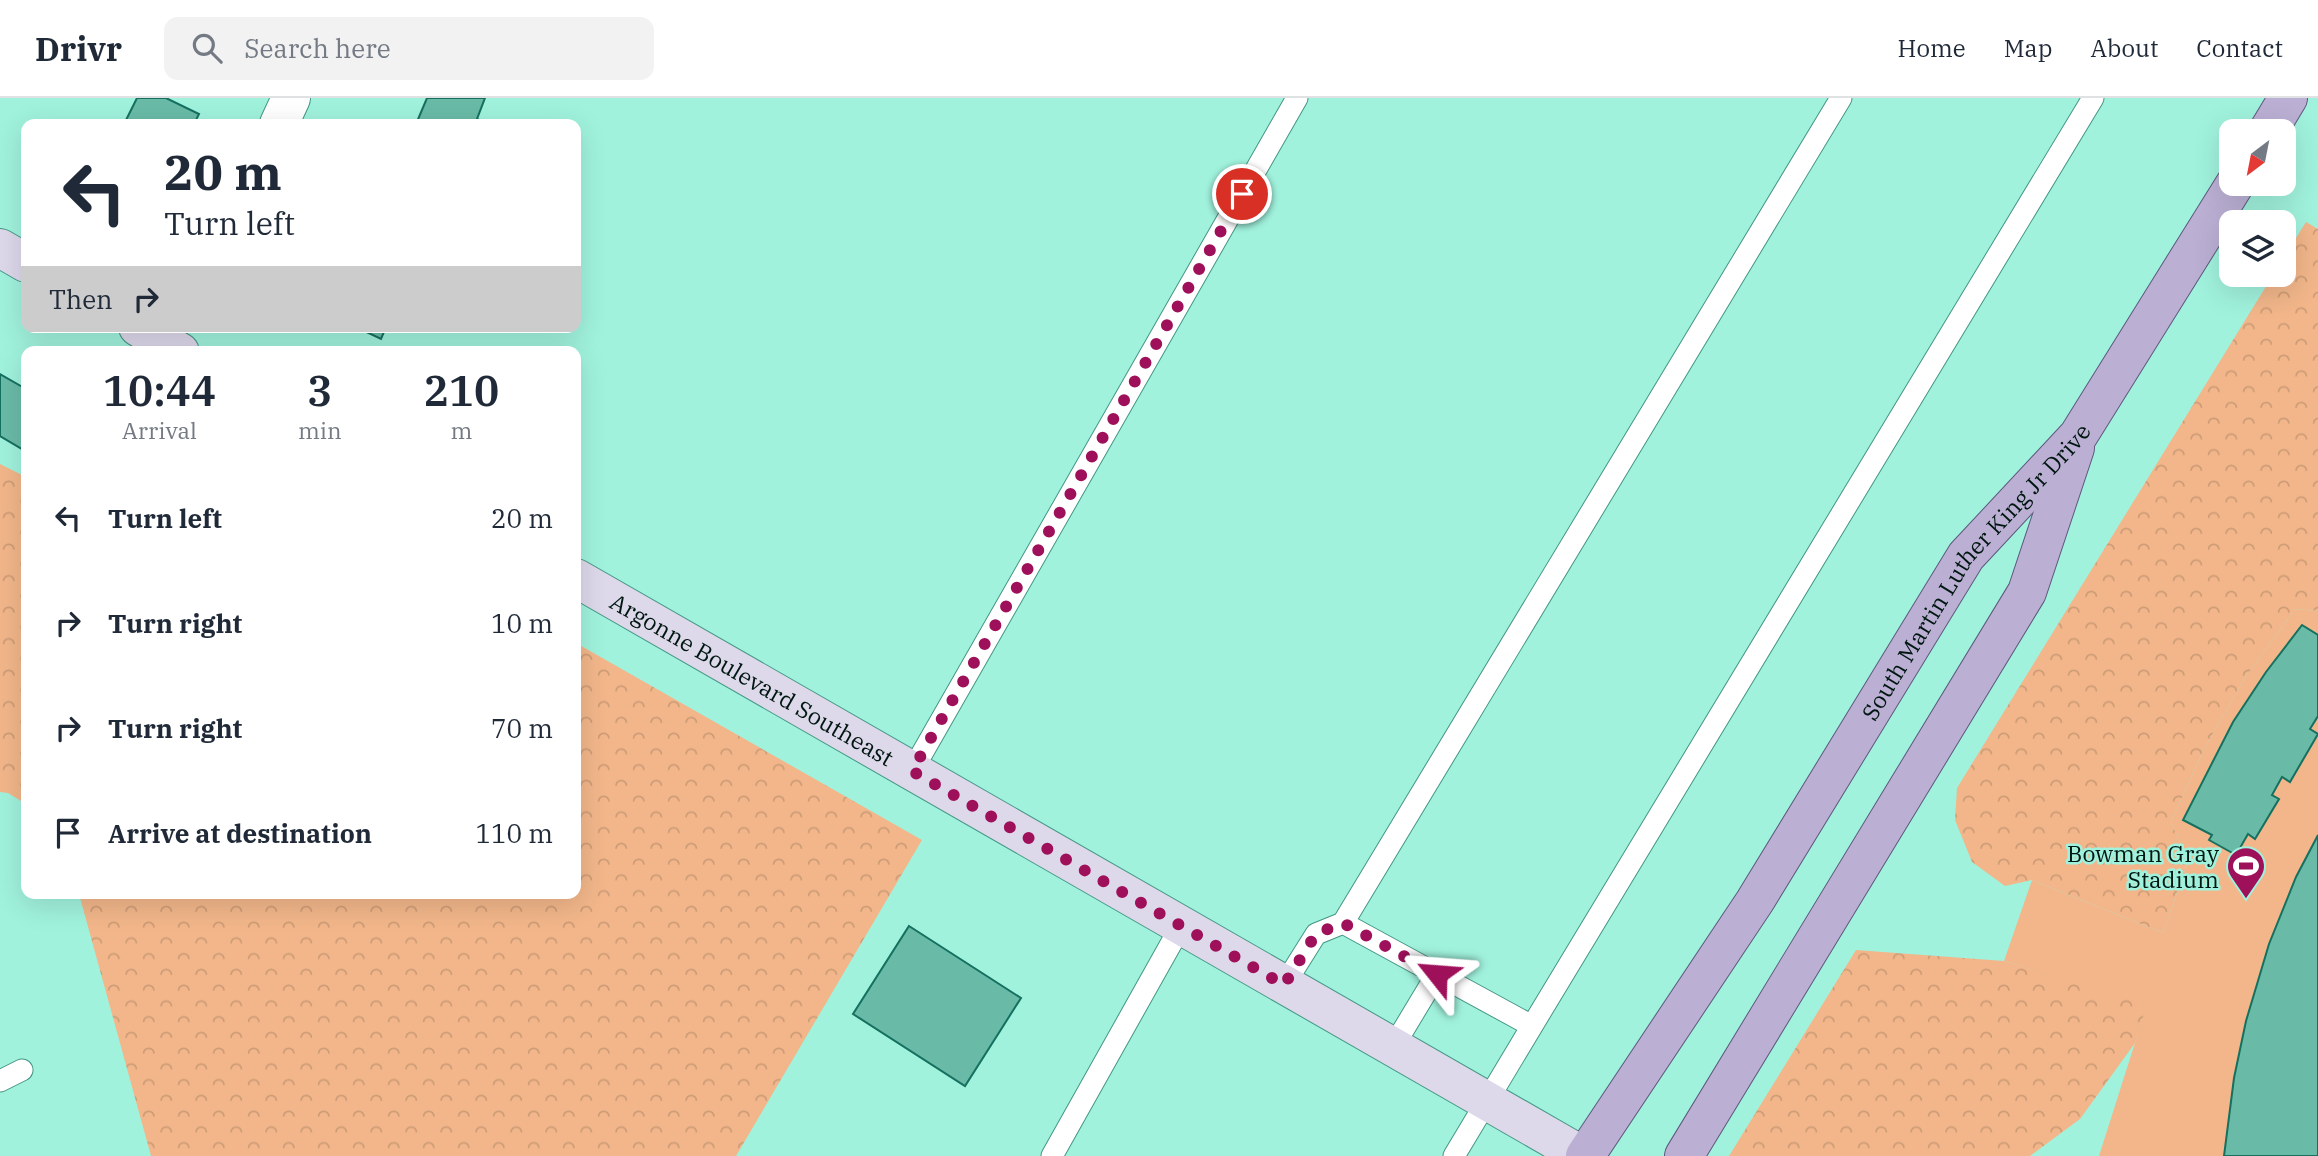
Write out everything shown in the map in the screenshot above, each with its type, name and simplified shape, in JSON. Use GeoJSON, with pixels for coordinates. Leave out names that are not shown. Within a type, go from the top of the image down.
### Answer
{"type":"FeatureCollection","features":[{"type":"Feature","properties":{"kind":"main road"},"geometry":{"type":"LineString","coordinates":[[2275,119],[2288,98]]}},
{"type":"Feature","properties":{"kind":"main road"},"geometry":{"type":"LineString","coordinates":[[2078,436],[2228,196]]}},
{"type":"Feature","properties":{"kind":"main road","name":"South Martin Luther King Jr Drive"},"geometry":{"type":"LineString","coordinates":[[1584,1156],[1755,901],[1966,555],[2078,436]]}},
{"type":"Feature","properties":{"kind":"main road","name":"South Martin Luther King Jr Drive"},"geometry":{"type":"LineString","coordinates":[[1684,1156],[2027,592],[2078,436]]}},
{"type":"Feature","properties":{"kind":"street"},"geometry":{"type":"LineString","coordinates":[[281,119],[291,98]]}},
{"type":"Feature","properties":{"kind":"street"},"geometry":{"type":"LineString","coordinates":[[0,248],[21,260]]}},
{"type":"Feature","properties":{"kind":"street"},"geometry":{"type":"LineString","coordinates":[[154,333],[180,343]]}},
{"type":"Feature","properties":{"kind":"street","name":"Argonne Boulevard Southeast"},"geometry":{"type":"LineString","coordinates":[[581,581],[1584,1156]]}},
{"type":"Feature","properties":{"kind":"lane"},"geometry":{"type":"LineString","coordinates":[[912,771],[1297,98]]}},
{"type":"Feature","properties":{"kind":"lane"},"geometry":{"type":"LineString","coordinates":[[1284,985],[1316,934],[1343,923],[1841,98]]}},
{"type":"Feature","properties":{"kind":"lane"},"geometry":{"type":"LineString","coordinates":[[1454,1156],[2093,98]]}},
{"type":"Feature","properties":{"kind":"lane"},"geometry":{"type":"LineString","coordinates":[[1343,923],[1532,1026]]}},
{"type":"Feature","properties":{"kind":"lane"},"geometry":{"type":"LineString","coordinates":[[1052,1156],[1181,926]]}},
{"type":"Feature","properties":{"kind":"lane"},"geometry":{"type":"LineString","coordinates":[[1393,1047],[1437,974]]}},
{"type":"Feature","properties":{"kind":"lane"},"geometry":{"type":"LineString","coordinates":[[0,1082],[22,1070]]}},
{"type":"Feature","properties":{"kind":"green space"},"geometry":{"type":"Polygon","coordinates":[[[2306,222],[2318,229],[2318,611],[2295,609],[2243,681],[2203,751],[2171,822],[2188,861],[2163,933],[2032,880],[2005,886],[1972,862],[1955,820],[1957,788],[2266,287],[2296,287],[2296,238],[2306,222]]]}},
{"type":"Feature","properties":{"kind":"green space"},"geometry":{"type":"Polygon","coordinates":[[[0,464],[21,474],[21,801],[8,793],[0,792],[0,464]]]}},
{"type":"Feature","properties":{"kind":"green space","name":"Bowman Gray Stadium"},"geometry":{"type":"Polygon","coordinates":[[[2295,609],[2318,611],[2318,1156],[2099,1156],[2147,1005],[2004,961],[2032,880],[2163,933],[2188,861],[2171,822],[2203,751],[2243,681],[2295,609]]]}},
{"type":"Feature","properties":{"kind":"green space"},"geometry":{"type":"Polygon","coordinates":[[[581,646],[922,840],[736,1156],[151,1156],[80,899],[581,899],[581,646]]]}},
{"type":"Feature","properties":{"kind":"green space"},"geometry":{"type":"Polygon","coordinates":[[[1856,950],[2004,961],[2148,1004],[2135,1043],[2080,1119],[2030,1156],[1729,1156],[1856,950]]]}},
{"type":"Feature","properties":{"kind":"building"},"geometry":{"type":"Polygon","coordinates":[[[137,98],[166,98],[199,114],[196,119],[126,119],[137,98]]]}},
{"type":"Feature","properties":{"kind":"building"},"geometry":{"type":"Polygon","coordinates":[[[427,98],[485,98],[477,119],[418,119],[427,98]]]}},
{"type":"Feature","properties":{"kind":"building"},"geometry":{"type":"Polygon","coordinates":[[[368,333],[384,333],[381,339],[368,333]]]}},
{"type":"Feature","properties":{"kind":"building"},"geometry":{"type":"Polygon","coordinates":[[[0,374],[21,386],[21,448],[0,436],[0,374]]]}},
{"type":"Feature","properties":{"kind":"building"},"geometry":{"type":"Polygon","coordinates":[[[2302,625],[2318,635],[2318,716],[2310,729],[2318,734],[2290,782],[2282,777],[2272,795],[2279,799],[2255,839],[2248,834],[2236,855],[2209,840],[2212,835],[2183,820],[2233,722],[2302,625]]]}},
{"type":"Feature","properties":{"kind":"building"},"geometry":{"type":"Polygon","coordinates":[[[2318,835],[2318,1156],[2224,1156],[2234,1078],[2246,1021],[2269,944],[2296,877],[2318,835]]]}},
{"type":"Feature","properties":{"kind":"building"},"geometry":{"type":"Polygon","coordinates":[[[909,926],[1021,998],[965,1086],[853,1014],[909,926]]]}},
{"type":"Feature","properties":{"kind":"place","name":"Bowman Gray Stadium"},"geometry":{"type":"Point","coordinates":[2246,900]}},
{"type":"Feature","properties":{"kind":"route"},"geometry":{"type":"LineString","coordinates":[[1242,194],[912,771],[1284,985],[1316,934],[1343,923],[1437,974]]}}]}
